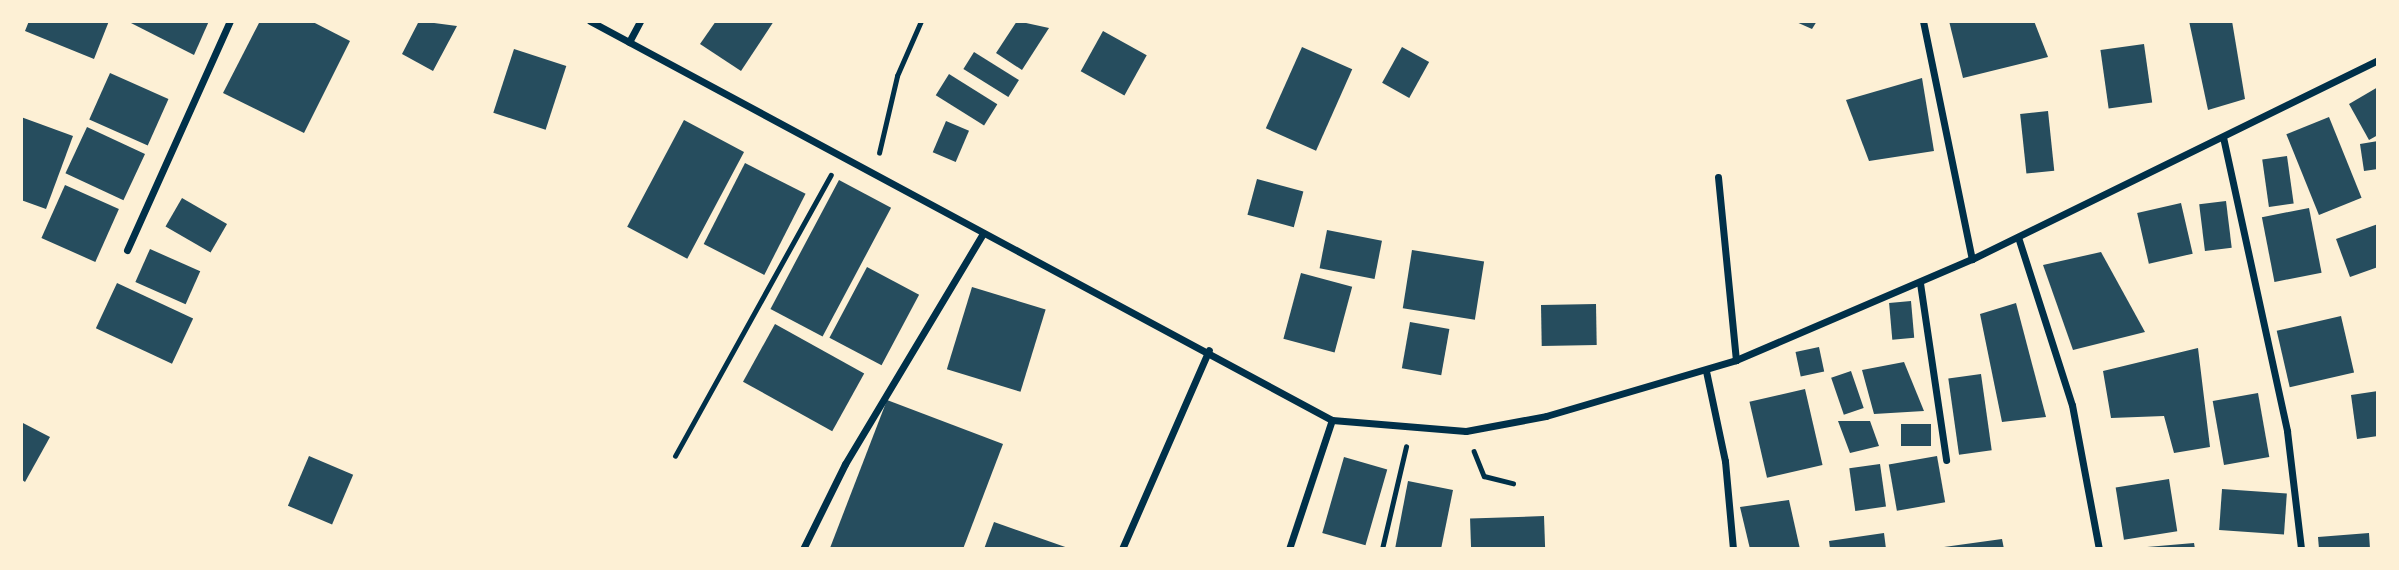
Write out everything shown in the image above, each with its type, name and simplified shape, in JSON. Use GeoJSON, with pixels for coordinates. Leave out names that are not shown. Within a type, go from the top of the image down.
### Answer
{"type":"FeatureCollection","features":[{"type":"Feature","properties":{"kind":"street"},"geometry":{"type":"LineString","coordinates":[[127,250],[230,21]]}},
{"type":"Feature","properties":{"kind":"street"},"geometry":{"type":"LineString","coordinates":[[590,21],[982,235],[1209,350],[1332,419],[1410,429],[1466,431],[1500,428],[1706,371],[1736,360],[1972,259],[2378,60]]}},
{"type":"Feature","properties":{"kind":"street"},"geometry":{"type":"LineString","coordinates":[[629,42],[639,21]]}},
{"type":"Feature","properties":{"kind":"street"},"geometry":{"type":"LineString","coordinates":[[1923,21],[1972,259]]}},
{"type":"Feature","properties":{"kind":"street"},"geometry":{"type":"LineString","coordinates":[[2223,137],[2287,431],[2301,549]]}},
{"type":"Feature","properties":{"kind":"street"},"geometry":{"type":"LineString","coordinates":[[1718,177],[1736,360]]}},
{"type":"Feature","properties":{"kind":"street"},"geometry":{"type":"LineString","coordinates":[[803,549],[845,464],[982,235]]}},
{"type":"Feature","properties":{"kind":"street"},"geometry":{"type":"LineString","coordinates":[[2018,237],[2072,405],[2099,549]]}},
{"type":"Feature","properties":{"kind":"street"},"geometry":{"type":"LineString","coordinates":[[1920,283],[1946,460]]}},
{"type":"Feature","properties":{"kind":"street"},"geometry":{"type":"LineString","coordinates":[[1122,549],[1209,350]]}},
{"type":"Feature","properties":{"kind":"street"},"geometry":{"type":"LineString","coordinates":[[1706,371],[1725,461],[1733,549]]}},
{"type":"Feature","properties":{"kind":"street"},"geometry":{"type":"LineString","coordinates":[[1289,549],[1332,419]]}},
{"type":"Feature","properties":{"kind":"path"},"geometry":{"type":"LineString","coordinates":[[875,175],[897,76],[921,21]]}},
{"type":"Feature","properties":{"kind":"path"},"geometry":{"type":"LineString","coordinates":[[675,456],[841,156]]}},
{"type":"Feature","properties":{"kind":"path"},"geometry":{"type":"LineString","coordinates":[[1382,549],[1410,429]]}},
{"type":"Feature","properties":{"kind":"path"},"geometry":{"type":"LineString","coordinates":[[1466,431],[1484,476],[1513,483]]}},
{"type":"Feature","properties":{"kind":"building"},"geometry":{"type":"Polygon","coordinates":[[[29,21],[109,21],[94,59],[25,31],[29,21]]]}},
{"type":"Feature","properties":{"kind":"building"},"geometry":{"type":"Polygon","coordinates":[[[127,21],[209,21],[194,55],[127,21]]]}},
{"type":"Feature","properties":{"kind":"building"},"geometry":{"type":"Polygon","coordinates":[[[260,21],[311,21],[350,41],[304,133],[223,93],[260,21]]]}},
{"type":"Feature","properties":{"kind":"building"},"geometry":{"type":"Polygon","coordinates":[[[419,21],[457,26],[433,71],[402,54],[419,21]]]}},
{"type":"Feature","properties":{"kind":"building"},"geometry":{"type":"Polygon","coordinates":[[[716,21],[774,21],[741,71],[700,44],[716,21]]]}},
{"type":"Feature","properties":{"kind":"building"},"geometry":{"type":"Polygon","coordinates":[[[1017,21],[1049,28],[1022,70],[996,53],[1017,21]]]}},
{"type":"Feature","properties":{"kind":"building"},"geometry":{"type":"Polygon","coordinates":[[[1794,21],[1817,21],[1812,29],[1794,21]]]}},
{"type":"Feature","properties":{"kind":"building"},"geometry":{"type":"Polygon","coordinates":[[[1949,21],[2034,21],[2048,57],[1963,78],[1949,21]]]}},
{"type":"Feature","properties":{"kind":"building"},"geometry":{"type":"Polygon","coordinates":[[[2189,21],[2232,21],[2245,99],[2208,110],[2189,21]]]}},
{"type":"Feature","properties":{"kind":"building"},"geometry":{"type":"Polygon","coordinates":[[[1103,31],[1147,55],[1124,95],[1081,71],[1103,31]]]}},
{"type":"Feature","properties":{"kind":"building"},"geometry":{"type":"Polygon","coordinates":[[[2144,44],[2152,102],[2109,109],[2100,50],[2144,44]]]}},
{"type":"Feature","properties":{"kind":"building"},"geometry":{"type":"Polygon","coordinates":[[[1302,47],[1352,69],[1316,151],[1266,128],[1302,47]]]}},
{"type":"Feature","properties":{"kind":"building"},"geometry":{"type":"Polygon","coordinates":[[[1402,47],[1429,62],[1409,98],[1382,83],[1402,47]]]}},
{"type":"Feature","properties":{"kind":"building"},"geometry":{"type":"Polygon","coordinates":[[[514,49],[566,66],[546,130],[493,113],[514,49]]]}},
{"type":"Feature","properties":{"kind":"building"},"geometry":{"type":"Polygon","coordinates":[[[974,52],[1019,80],[1008,97],[963,69],[974,52]]]}},
{"type":"Feature","properties":{"kind":"building"},"geometry":{"type":"Polygon","coordinates":[[[110,73],[168,99],[148,146],[89,120],[110,73]]]}},
{"type":"Feature","properties":{"kind":"building"},"geometry":{"type":"Polygon","coordinates":[[[949,74],[997,104],[984,125],[936,95],[949,74]]]}},
{"type":"Feature","properties":{"kind":"building"},"geometry":{"type":"Polygon","coordinates":[[[1922,78],[1934,151],[1869,161],[1846,100],[1922,78]]]}},
{"type":"Feature","properties":{"kind":"building"},"geometry":{"type":"Polygon","coordinates":[[[2378,87],[2378,135],[2369,140],[2349,104],[2378,87]]]}},
{"type":"Feature","properties":{"kind":"building"},"geometry":{"type":"Polygon","coordinates":[[[2048,111],[2054,171],[2026,174],[2020,114],[2048,111]]]}},
{"type":"Feature","properties":{"kind":"building"},"geometry":{"type":"Polygon","coordinates":[[[21,117],[73,136],[46,209],[21,200],[21,117]]]}},
{"type":"Feature","properties":{"kind":"building"},"geometry":{"type":"Polygon","coordinates":[[[2329,117],[2362,198],[2319,215],[2286,134],[2329,117]]]}},
{"type":"Feature","properties":{"kind":"building"},"geometry":{"type":"Polygon","coordinates":[[[684,120],[744,152],[687,259],[627,227],[684,120]]]}},
{"type":"Feature","properties":{"kind":"building"},"geometry":{"type":"Polygon","coordinates":[[[946,121],[969,131],[956,162],[933,152],[946,121]]]}},
{"type":"Feature","properties":{"kind":"building"},"geometry":{"type":"Polygon","coordinates":[[[87,127],[145,154],[123,200],[65,173],[87,127]]]}},
{"type":"Feature","properties":{"kind":"building"},"geometry":{"type":"Polygon","coordinates":[[[2378,141],[2378,169],[2364,171],[2360,144],[2378,141]]]}},
{"type":"Feature","properties":{"kind":"building"},"geometry":{"type":"Polygon","coordinates":[[[2287,156],[2294,204],[2269,207],[2262,159],[2287,156]]]}},
{"type":"Feature","properties":{"kind":"building"},"geometry":{"type":"Polygon","coordinates":[[[745,163],[806,194],[764,275],[704,244],[745,163]]]}},
{"type":"Feature","properties":{"kind":"building"},"geometry":{"type":"Polygon","coordinates":[[[1257,179],[1303,191],[1294,227],[1247,215],[1257,179]]]}},
{"type":"Feature","properties":{"kind":"building"},"geometry":{"type":"Polygon","coordinates":[[[839,180],[891,208],[823,337],[770,309],[839,180]]]}},
{"type":"Feature","properties":{"kind":"building"},"geometry":{"type":"Polygon","coordinates":[[[65,185],[119,209],[95,262],[41,238],[65,185]]]}},
{"type":"Feature","properties":{"kind":"building"},"geometry":{"type":"Polygon","coordinates":[[[182,198],[227,224],[211,253],[166,227],[182,198]]]}},
{"type":"Feature","properties":{"kind":"building"},"geometry":{"type":"Polygon","coordinates":[[[2226,201],[2232,248],[2205,251],[2199,204],[2226,201]]]}},
{"type":"Feature","properties":{"kind":"building"},"geometry":{"type":"Polygon","coordinates":[[[2181,203],[2193,254],[2149,264],[2137,213],[2181,203]]]}},
{"type":"Feature","properties":{"kind":"building"},"geometry":{"type":"Polygon","coordinates":[[[2309,208],[2322,273],[2274,282],[2262,217],[2309,208]]]}},
{"type":"Feature","properties":{"kind":"building"},"geometry":{"type":"Polygon","coordinates":[[[2378,224],[2378,267],[2350,277],[2336,239],[2378,224]]]}},
{"type":"Feature","properties":{"kind":"building"},"geometry":{"type":"Polygon","coordinates":[[[1327,230],[1382,241],[1375,279],[1320,268],[1327,230]]]}},
{"type":"Feature","properties":{"kind":"building"},"geometry":{"type":"Polygon","coordinates":[[[150,249],[200,271],[186,304],[135,282],[150,249]]]}},
{"type":"Feature","properties":{"kind":"building"},"geometry":{"type":"Polygon","coordinates":[[[1412,250],[1484,261],[1475,320],[1403,308],[1412,250]]]}},
{"type":"Feature","properties":{"kind":"building"},"geometry":{"type":"Polygon","coordinates":[[[2101,252],[2145,332],[2073,350],[2043,265],[2101,252]]]}},
{"type":"Feature","properties":{"kind":"building"},"geometry":{"type":"Polygon","coordinates":[[[867,267],[919,295],[882,365],[829,338],[867,267]]]}},
{"type":"Feature","properties":{"kind":"building"},"geometry":{"type":"Polygon","coordinates":[[[1301,273],[1352,287],[1335,352],[1283,339],[1301,273]]]}},
{"type":"Feature","properties":{"kind":"building"},"geometry":{"type":"Polygon","coordinates":[[[117,283],[193,318],[172,364],[96,328],[117,283]]]}},
{"type":"Feature","properties":{"kind":"building"},"geometry":{"type":"Polygon","coordinates":[[[972,287],[1046,310],[1020,392],[947,369],[972,287]]]}},
{"type":"Feature","properties":{"kind":"building"},"geometry":{"type":"Polygon","coordinates":[[[1911,301],[1914,338],[1892,340],[1889,303],[1911,301]]]}},
{"type":"Feature","properties":{"kind":"building"},"geometry":{"type":"Polygon","coordinates":[[[2016,303],[2046,417],[2002,422],[1980,314],[2016,303]]]}},
{"type":"Feature","properties":{"kind":"building"},"geometry":{"type":"Polygon","coordinates":[[[1596,304],[1597,345],[1542,346],[1541,305],[1596,304]]]}},
{"type":"Feature","properties":{"kind":"building"},"geometry":{"type":"Polygon","coordinates":[[[2341,316],[2354,373],[2290,387],[2277,331],[2341,316]]]}},
{"type":"Feature","properties":{"kind":"building"},"geometry":{"type":"Polygon","coordinates":[[[1410,322],[1449,329],[1441,375],[1402,368],[1410,322]]]}},
{"type":"Feature","properties":{"kind":"building"},"geometry":{"type":"Polygon","coordinates":[[[775,324],[864,373],[832,431],[743,382],[775,324]]]}},
{"type":"Feature","properties":{"kind":"building"},"geometry":{"type":"Polygon","coordinates":[[[1819,347],[1824,371],[1801,376],[1796,352],[1819,347]]]}},
{"type":"Feature","properties":{"kind":"building"},"geometry":{"type":"Polygon","coordinates":[[[2198,348],[2210,447],[2174,453],[2164,416],[2111,418],[2103,371],[2198,348]]]}},
{"type":"Feature","properties":{"kind":"building"},"geometry":{"type":"Polygon","coordinates":[[[1904,362],[1924,411],[1874,414],[1862,370],[1904,362]]]}},
{"type":"Feature","properties":{"kind":"building"},"geometry":{"type":"Polygon","coordinates":[[[1851,371],[1864,408],[1844,415],[1831,378],[1851,371]]]}},
{"type":"Feature","properties":{"kind":"building"},"geometry":{"type":"Polygon","coordinates":[[[1981,374],[1992,450],[1959,455],[1948,379],[1981,374]]]}},
{"type":"Feature","properties":{"kind":"building"},"geometry":{"type":"Polygon","coordinates":[[[1805,389],[1823,465],[1767,478],[1749,402],[1805,389]]]}},
{"type":"Feature","properties":{"kind":"building"},"geometry":{"type":"Polygon","coordinates":[[[2378,391],[2378,436],[2357,439],[2351,395],[2378,391]]]}},
{"type":"Feature","properties":{"kind":"building"},"geometry":{"type":"Polygon","coordinates":[[[2258,393],[2269,457],[2224,465],[2213,401],[2258,393]]]}},
{"type":"Feature","properties":{"kind":"building"},"geometry":{"type":"Polygon","coordinates":[[[887,400],[1003,444],[963,549],[830,548],[887,400]]]}},
{"type":"Feature","properties":{"kind":"building"},"geometry":{"type":"Polygon","coordinates":[[[1838,421],[1870,421],[1879,446],[1850,453],[1838,421]]]}},
{"type":"Feature","properties":{"kind":"building"},"geometry":{"type":"Polygon","coordinates":[[[21,422],[50,437],[25,482],[21,479],[21,422]]]}},
{"type":"Feature","properties":{"kind":"building"},"geometry":{"type":"Polygon","coordinates":[[[1901,424],[1931,424],[1931,446],[1901,446],[1901,424]]]}},
{"type":"Feature","properties":{"kind":"building"},"geometry":{"type":"Polygon","coordinates":[[[309,456],[353,475],[332,524],[288,506],[309,456]]]}},
{"type":"Feature","properties":{"kind":"building"},"geometry":{"type":"Polygon","coordinates":[[[1937,456],[1945,502],[1897,511],[1889,465],[1937,456]]]}},
{"type":"Feature","properties":{"kind":"building"},"geometry":{"type":"Polygon","coordinates":[[[1344,457],[1387,469],[1365,545],[1322,533],[1344,457]]]}},
{"type":"Feature","properties":{"kind":"building"},"geometry":{"type":"Polygon","coordinates":[[[1880,464],[1886,507],[1855,511],[1849,468],[1880,464]]]}},
{"type":"Feature","properties":{"kind":"building"},"geometry":{"type":"Polygon","coordinates":[[[2169,479],[2177,531],[2124,540],[2116,487],[2169,479]]]}},
{"type":"Feature","properties":{"kind":"building"},"geometry":{"type":"Polygon","coordinates":[[[1408,481],[1453,490],[1441,549],[1395,549],[1408,481]]]}},
{"type":"Feature","properties":{"kind":"building"},"geometry":{"type":"Polygon","coordinates":[[[2222,489],[2287,494],[2284,534],[2219,530],[2222,489]]]}},
{"type":"Feature","properties":{"kind":"building"},"geometry":{"type":"Polygon","coordinates":[[[1789,500],[1800,549],[1750,549],[1740,507],[1789,500]]]}},
{"type":"Feature","properties":{"kind":"building"},"geometry":{"type":"Polygon","coordinates":[[[1544,516],[1545,549],[1471,549],[1470,519],[1544,516]]]}},
{"type":"Feature","properties":{"kind":"building"},"geometry":{"type":"Polygon","coordinates":[[[994,522],[1071,549],[984,549],[994,522]]]}},
{"type":"Feature","properties":{"kind":"building"},"geometry":{"type":"Polygon","coordinates":[[[1884,533],[1886,549],[1830,549],[1829,541],[1884,533]]]}},
{"type":"Feature","properties":{"kind":"building"},"geometry":{"type":"Polygon","coordinates":[[[2369,533],[2370,549],[2319,549],[2318,537],[2369,533]]]}},
{"type":"Feature","properties":{"kind":"building"},"geometry":{"type":"Polygon","coordinates":[[[2002,539],[2004,549],[1944,549],[1944,547],[2002,539]]]}},
{"type":"Feature","properties":{"kind":"building"},"geometry":{"type":"Polygon","coordinates":[[[2194,543],[2195,549],[2147,549],[2147,547],[2194,543]]]}}]}
